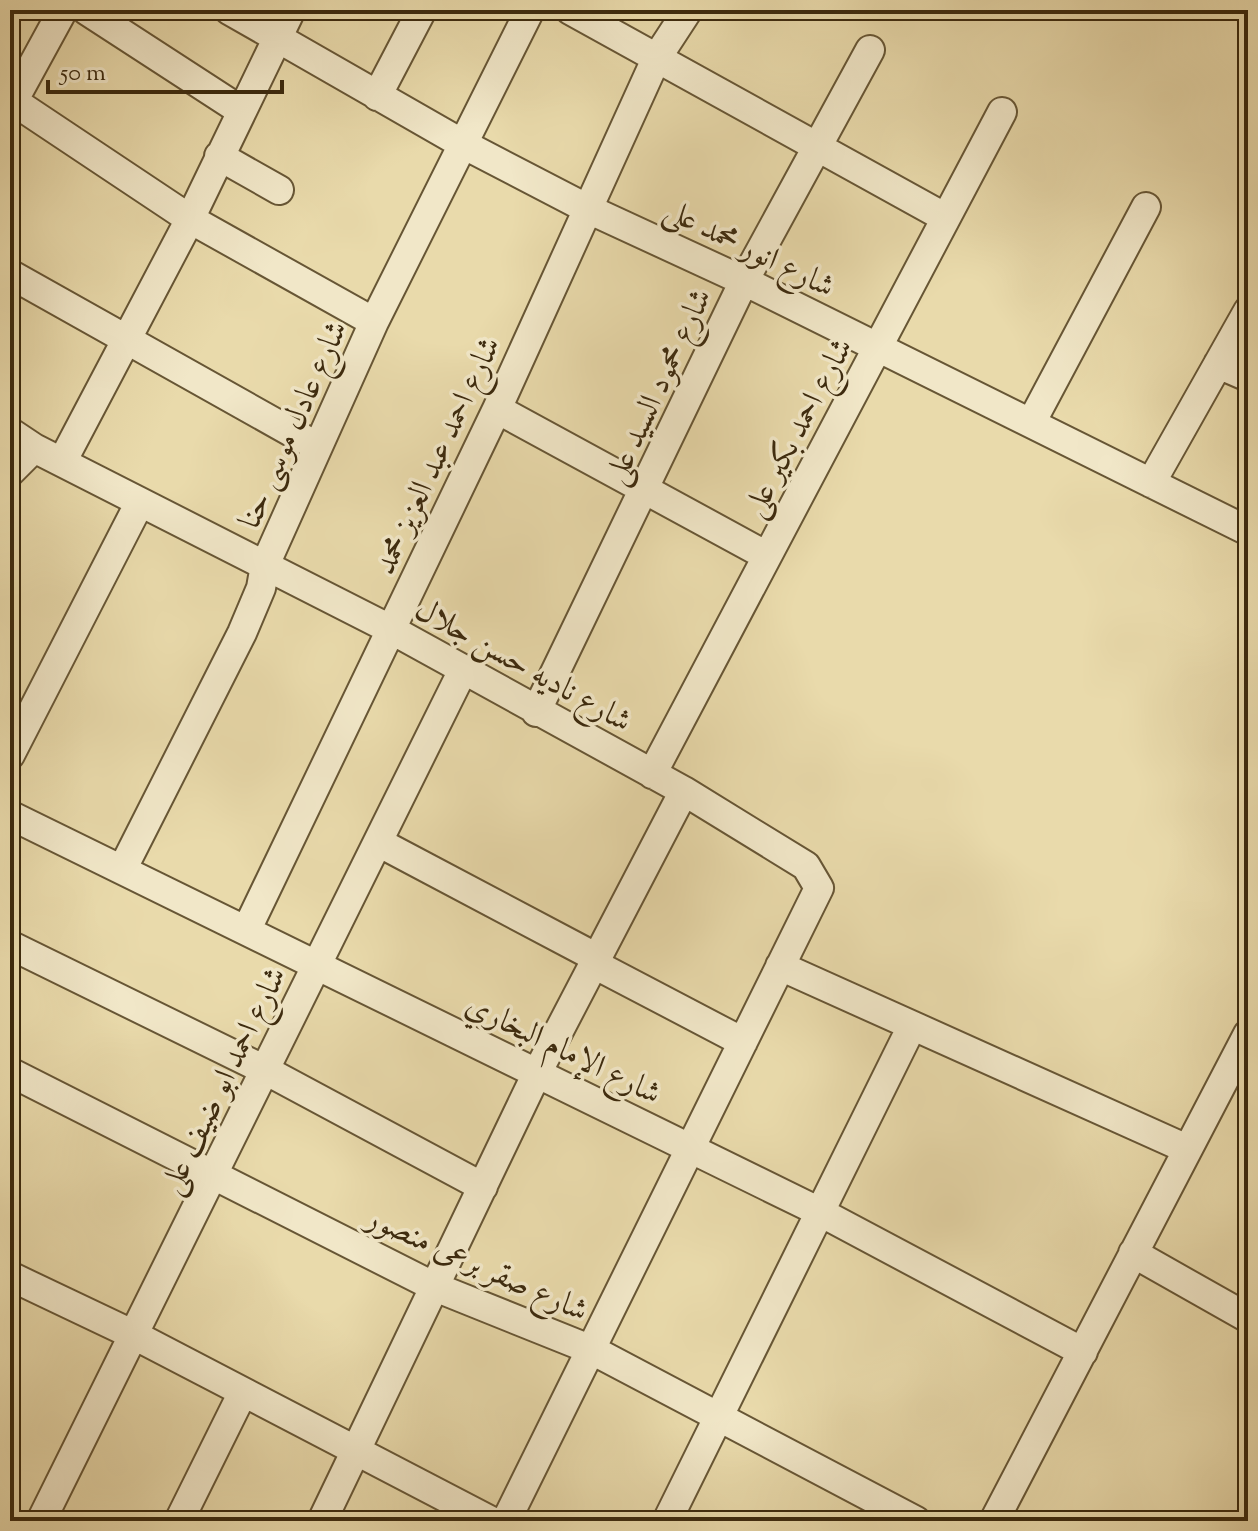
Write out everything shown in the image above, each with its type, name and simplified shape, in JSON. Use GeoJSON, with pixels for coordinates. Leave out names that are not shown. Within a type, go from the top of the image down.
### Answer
{"type":"FeatureCollection","features":[{"type":"Feature","properties":{"kind":"street"},"geometry":{"type":"LineString","coordinates":[[63,10],[12,104],[190,219],[374,322]]}},
{"type":"Feature","properties":{"kind":"street"},"geometry":{"type":"LineString","coordinates":[[86,10],[240,110]]}},
{"type":"Feature","properties":{"kind":"street","name":"شارع انور محمد على"},"geometry":{"type":"LineString","coordinates":[[229,10],[461,143],[586,208],[744,281],[1248,531]]}},
{"type":"Feature","properties":{"kind":"street"},"geometry":{"type":"LineString","coordinates":[[62,462],[190,219],[240,110],[291,10]]}},
{"type":"Feature","properties":{"kind":"street"},"geometry":{"type":"LineString","coordinates":[[377,96],[422,10]]}},
{"type":"Feature","properties":{"kind":"street","name":"شارع عادل موسى حنا"},"geometry":{"type":"LineString","coordinates":[[123,868],[242,633],[261,588],[265,565],[374,322],[530,10]]}},
{"type":"Feature","properties":{"kind":"street"},"geometry":{"type":"LineString","coordinates":[[570,10],[946,218]]}},
{"type":"Feature","properties":{"kind":"street","name":"شارع احمد عبد العزيز محمد"},"geometry":{"type":"LineString","coordinates":[[247,929],[497,409],[656,59],[688,10]]}},
{"type":"Feature","properties":{"kind":"street","name":"شارع محمود السيد على"},"geometry":{"type":"LineString","coordinates":[[536,712],[744,281],[870,50]]}},
{"type":"Feature","properties":{"kind":"street","name":"شارع احمد بكير على"},"geometry":{"type":"LineString","coordinates":[[652,774],[1002,112]]}},
{"type":"Feature","properties":{"kind":"street"},"geometry":{"type":"LineString","coordinates":[[219,156],[279,190]]}},
{"type":"Feature","properties":{"kind":"street"},"geometry":{"type":"LineString","coordinates":[[1031,423],[1146,207]]}},
{"type":"Feature","properties":{"kind":"street"},"geometry":{"type":"LineString","coordinates":[[10,274],[318,447]]}},
{"type":"Feature","properties":{"kind":"street"},"geometry":{"type":"LineString","coordinates":[[1151,483],[1248,311]]}},
{"type":"Feature","properties":{"kind":"street"},"geometry":{"type":"LineString","coordinates":[[1218,364],[1248,377]]}},
{"type":"Feature","properties":{"kind":"street"},"geometry":{"type":"LineString","coordinates":[[497,409],[767,556]]}},
{"type":"Feature","properties":{"kind":"street","name":"شارع ناديه حسن جلال"},"geometry":{"type":"LineString","coordinates":[[10,432],[34,448],[392,630],[684,791],[806,866],[819,888],[780,966]]}},
{"type":"Feature","properties":{"kind":"street"},"geometry":{"type":"LineString","coordinates":[[10,472],[34,448]]}},
{"type":"Feature","properties":{"kind":"street"},"geometry":{"type":"LineString","coordinates":[[10,755],[140,502]]}},
{"type":"Feature","properties":{"kind":"street","name":"شارع احمد ابو ضيف على"},"geometry":{"type":"LineString","coordinates":[[41,1521],[463,670]]}},
{"type":"Feature","properties":{"kind":"street"},"geometry":{"type":"LineString","coordinates":[[322,1521],[537,1073],[598,962],[684,791]]}},
{"type":"Feature","properties":{"kind":"street","name":"شارع الإمام البخاري"},"geometry":{"type":"LineString","coordinates":[[10,815],[691,1147],[1083,1352]]}},
{"type":"Feature","properties":{"kind":"street"},"geometry":{"type":"LineString","coordinates":[[378,842],[743,1042]]}},
{"type":"Feature","properties":{"kind":"street"},"geometry":{"type":"LineString","coordinates":[[10,945],[265,1070],[483,1187]]}},
{"type":"Feature","properties":{"kind":"street"},"geometry":{"type":"LineString","coordinates":[[506,1521],[780,966],[1187,1149]]}},
{"type":"Feature","properties":{"kind":"street"},"geometry":{"type":"LineString","coordinates":[[667,1521],[912,1026]]}},
{"type":"Feature","properties":{"kind":"street"},"geometry":{"type":"LineString","coordinates":[[994,1521],[1248,1034]]}},
{"type":"Feature","properties":{"kind":"street","name":"شارع صقر برعى منصور"},"geometry":{"type":"LineString","coordinates":[[10,1072],[435,1287],[592,1350],[916,1521]]}},
{"type":"Feature","properties":{"kind":"street"},"geometry":{"type":"LineString","coordinates":[[1133,1253],[1248,1318]]}},
{"type":"Feature","properties":{"kind":"street"},"geometry":{"type":"LineString","coordinates":[[10,1276],[134,1335],[491,1521]]}},
{"type":"Feature","properties":{"kind":"street"},"geometry":{"type":"LineString","coordinates":[[179,1521],[243,1392]]}}]}
